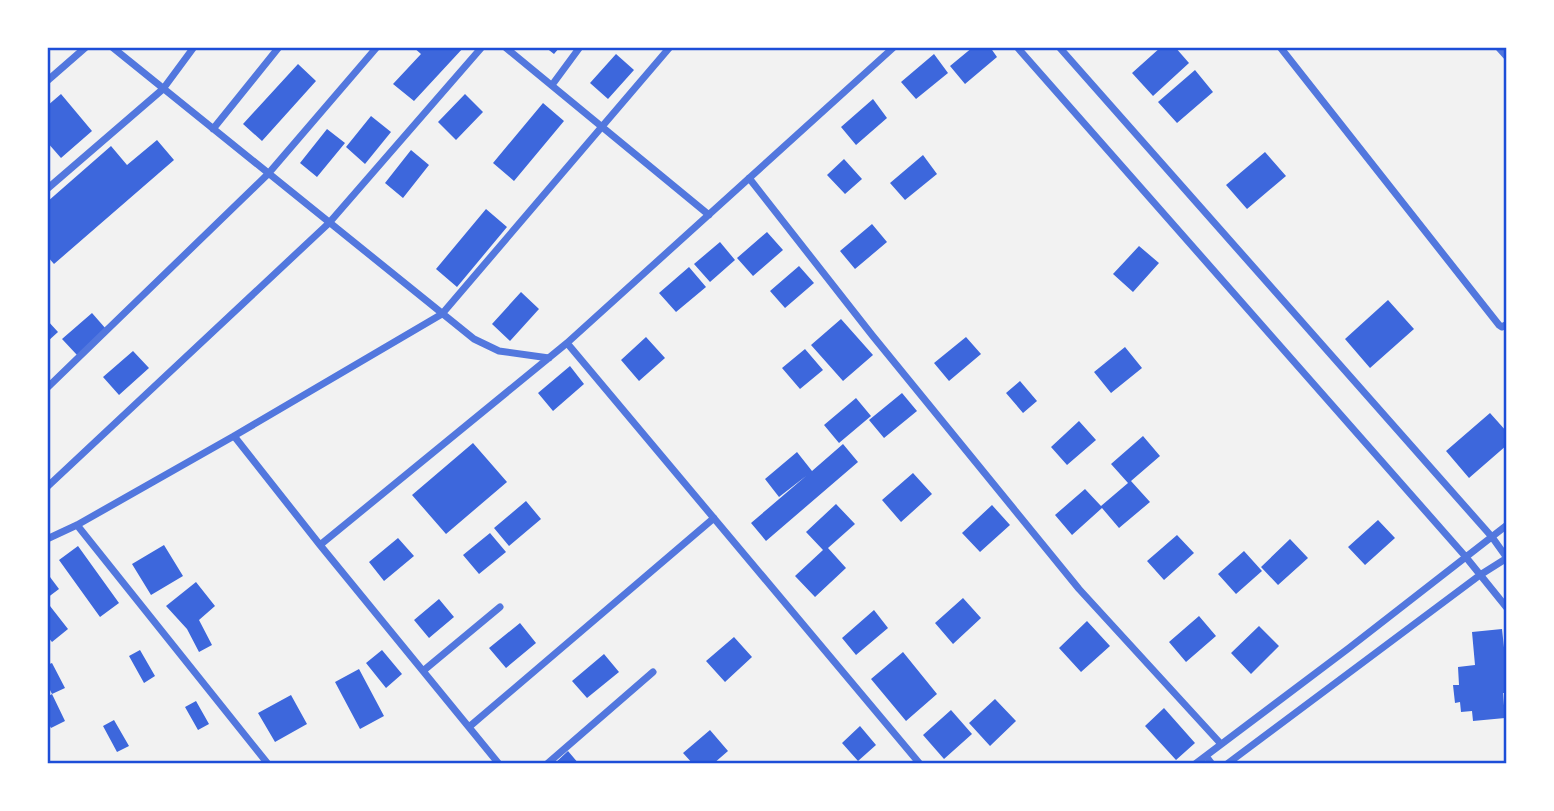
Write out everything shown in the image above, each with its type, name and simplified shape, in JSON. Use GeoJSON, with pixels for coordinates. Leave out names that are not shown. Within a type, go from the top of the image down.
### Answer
{"type":"FeatureCollection","features":[{"type":"Feature","properties":{"kind":"street"},"geometry":{"type":"LineString","coordinates":[[47,81],[86,47]]}},
{"type":"Feature","properties":{"kind":"street"},"geometry":{"type":"LineString","coordinates":[[112,47],[474,339],[499,351],[549,358]]}},
{"type":"Feature","properties":{"kind":"street"},"geometry":{"type":"LineString","coordinates":[[47,189],[163,89],[194,47]]}},
{"type":"Feature","properties":{"kind":"street"},"geometry":{"type":"LineString","coordinates":[[213,129],[279,47]]}},
{"type":"Feature","properties":{"kind":"street"},"geometry":{"type":"LineString","coordinates":[[47,388],[268,174],[377,47]]}},
{"type":"Feature","properties":{"kind":"street"},"geometry":{"type":"LineString","coordinates":[[47,487],[329,223],[482,47]]}},
{"type":"Feature","properties":{"kind":"street"},"geometry":{"type":"LineString","coordinates":[[506,47],[709,215]]}},
{"type":"Feature","properties":{"kind":"street"},"geometry":{"type":"LineString","coordinates":[[552,85],[580,47]]}},
{"type":"Feature","properties":{"kind":"street"},"geometry":{"type":"LineString","coordinates":[[47,539],[233,436],[442,314],[670,47]]}},
{"type":"Feature","properties":{"kind":"street"},"geometry":{"type":"LineString","coordinates":[[320,545],[549,358],[894,47]]}},
{"type":"Feature","properties":{"kind":"street"},"geometry":{"type":"LineString","coordinates":[[1017,47],[1465,556],[1507,608]]}},
{"type":"Feature","properties":{"kind":"street"},"geometry":{"type":"LineString","coordinates":[[1059,47],[1492,537],[1507,558],[1480,575],[1227,764]]}},
{"type":"Feature","properties":{"kind":"street"},"geometry":{"type":"LineString","coordinates":[[1280,47],[1500,326],[1507,324]]}},
{"type":"Feature","properties":{"kind":"street"},"geometry":{"type":"LineString","coordinates":[[1498,47],[1507,57]]}},
{"type":"Feature","properties":{"kind":"street"},"geometry":{"type":"LineString","coordinates":[[749,178],[872,335],[1079,589],[1221,744]]}},
{"type":"Feature","properties":{"kind":"street"},"geometry":{"type":"LineString","coordinates":[[567,342],[920,764]]}},
{"type":"Feature","properties":{"kind":"street"},"geometry":{"type":"LineString","coordinates":[[233,436],[499,764]]}},
{"type":"Feature","properties":{"kind":"street"},"geometry":{"type":"LineString","coordinates":[[469,727],[714,518]]}},
{"type":"Feature","properties":{"kind":"street"},"geometry":{"type":"LineString","coordinates":[[76,525],[268,764]]}},
{"type":"Feature","properties":{"kind":"street"},"geometry":{"type":"LineString","coordinates":[[1195,764],[1507,525]]}},
{"type":"Feature","properties":{"kind":"street"},"geometry":{"type":"LineString","coordinates":[[423,671],[500,607]]}},
{"type":"Feature","properties":{"kind":"street"},"geometry":{"type":"LineString","coordinates":[[547,764],[653,672]]}},
{"type":"Feature","properties":{"kind":"street"},"geometry":{"type":"LineString","coordinates":[[1206,756],[1212,764]]}},
{"type":"Feature","properties":{"kind":"building"},"geometry":{"type":"Polygon","coordinates":[[[413,47],[464,47],[414,101],[393,84],[421,54],[413,47]]]}},
{"type":"Feature","properties":{"kind":"building"},"geometry":{"type":"Polygon","coordinates":[[[545,47],[560,47],[554,54],[545,47]]]}},
{"type":"Feature","properties":{"kind":"building"},"geometry":{"type":"Polygon","coordinates":[[[973,47],[990,47],[997,57],[965,84],[950,66],[973,47]]]}},
{"type":"Feature","properties":{"kind":"building"},"geometry":{"type":"Polygon","coordinates":[[[1161,47],[1175,47],[1189,63],[1153,96],[1132,73],[1161,47]]]}},
{"type":"Feature","properties":{"kind":"building"},"geometry":{"type":"Polygon","coordinates":[[[616,54],[634,70],[608,99],[590,83],[616,54]]]}},
{"type":"Feature","properties":{"kind":"building"},"geometry":{"type":"Polygon","coordinates":[[[934,54],[948,73],[916,99],[901,82],[934,54]]]}},
{"type":"Feature","properties":{"kind":"building"},"geometry":{"type":"Polygon","coordinates":[[[298,64],[316,81],[262,141],[243,124],[298,64]]]}},
{"type":"Feature","properties":{"kind":"building"},"geometry":{"type":"Polygon","coordinates":[[[1195,70],[1213,92],[1177,123],[1158,102],[1195,70]]]}},
{"type":"Feature","properties":{"kind":"building"},"geometry":{"type":"Polygon","coordinates":[[[61,94],[92,131],[61,158],[47,142],[47,106],[61,94]]]}},
{"type":"Feature","properties":{"kind":"building"},"geometry":{"type":"Polygon","coordinates":[[[465,94],[483,112],[456,140],[438,122],[465,94]]]}},
{"type":"Feature","properties":{"kind":"building"},"geometry":{"type":"Polygon","coordinates":[[[873,99],[887,118],[856,145],[841,127],[873,99]]]}},
{"type":"Feature","properties":{"kind":"building"},"geometry":{"type":"Polygon","coordinates":[[[543,103],[564,121],[514,181],[493,163],[543,103]]]}},
{"type":"Feature","properties":{"kind":"building"},"geometry":{"type":"Polygon","coordinates":[[[371,116],[391,132],[365,164],[346,147],[371,116]]]}},
{"type":"Feature","properties":{"kind":"building"},"geometry":{"type":"Polygon","coordinates":[[[327,129],[345,143],[317,177],[300,163],[327,129]]]}},
{"type":"Feature","properties":{"kind":"building"},"geometry":{"type":"Polygon","coordinates":[[[157,140],[174,160],[54,264],[47,256],[47,202],[111,146],[127,165],[157,140]]]}},
{"type":"Feature","properties":{"kind":"building"},"geometry":{"type":"Polygon","coordinates":[[[411,150],[429,165],[403,198],[385,183],[411,150]]]}},
{"type":"Feature","properties":{"kind":"building"},"geometry":{"type":"Polygon","coordinates":[[[1265,152],[1286,176],[1247,209],[1226,185],[1265,152]]]}},
{"type":"Feature","properties":{"kind":"building"},"geometry":{"type":"Polygon","coordinates":[[[923,155],[937,174],[905,200],[890,183],[923,155]]]}},
{"type":"Feature","properties":{"kind":"building"},"geometry":{"type":"Polygon","coordinates":[[[844,159],[862,179],[845,194],[827,175],[844,159]]]}},
{"type":"Feature","properties":{"kind":"building"},"geometry":{"type":"Polygon","coordinates":[[[486,209],[507,227],[457,287],[436,269],[486,209]]]}},
{"type":"Feature","properties":{"kind":"building"},"geometry":{"type":"Polygon","coordinates":[[[872,224],[887,242],[855,269],[840,251],[872,224]]]}},
{"type":"Feature","properties":{"kind":"building"},"geometry":{"type":"Polygon","coordinates":[[[767,232],[783,250],[753,276],[737,258],[767,232]]]}},
{"type":"Feature","properties":{"kind":"building"},"geometry":{"type":"Polygon","coordinates":[[[720,242],[735,260],[710,282],[694,264],[720,242]]]}},
{"type":"Feature","properties":{"kind":"building"},"geometry":{"type":"Polygon","coordinates":[[[1139,246],[1159,263],[1133,292],[1113,274],[1139,246]]]}},
{"type":"Feature","properties":{"kind":"building"},"geometry":{"type":"Polygon","coordinates":[[[799,266],[814,283],[785,308],[770,291],[799,266]]]}},
{"type":"Feature","properties":{"kind":"building"},"geometry":{"type":"Polygon","coordinates":[[[689,267],[706,287],[676,312],[659,293],[689,267]]]}},
{"type":"Feature","properties":{"kind":"building"},"geometry":{"type":"Polygon","coordinates":[[[521,292],[539,309],[510,341],[492,324],[521,292]]]}},
{"type":"Feature","properties":{"kind":"building"},"geometry":{"type":"Polygon","coordinates":[[[1388,300],[1414,329],[1370,368],[1345,339],[1388,300]]]}},
{"type":"Feature","properties":{"kind":"building"},"geometry":{"type":"Polygon","coordinates":[[[92,313],[106,329],[77,355],[62,339],[92,313]]]}},
{"type":"Feature","properties":{"kind":"building"},"geometry":{"type":"Polygon","coordinates":[[[841,319],[873,355],[843,381],[811,345],[841,319]]]}},
{"type":"Feature","properties":{"kind":"building"},"geometry":{"type":"Polygon","coordinates":[[[47,320],[58,332],[47,342],[47,320]]]}},
{"type":"Feature","properties":{"kind":"building"},"geometry":{"type":"Polygon","coordinates":[[[646,337],[665,358],[639,381],[621,360],[646,337]]]}},
{"type":"Feature","properties":{"kind":"building"},"geometry":{"type":"Polygon","coordinates":[[[966,337],[981,354],[949,381],[934,363],[966,337]]]}},
{"type":"Feature","properties":{"kind":"building"},"geometry":{"type":"Polygon","coordinates":[[[1125,347],[1142,368],[1111,393],[1094,372],[1125,347]]]}},
{"type":"Feature","properties":{"kind":"building"},"geometry":{"type":"Polygon","coordinates":[[[805,349],[823,370],[800,389],[782,368],[805,349]]]}},
{"type":"Feature","properties":{"kind":"building"},"geometry":{"type":"Polygon","coordinates":[[[133,351],[149,368],[119,395],[103,377],[133,351]]]}},
{"type":"Feature","properties":{"kind":"building"},"geometry":{"type":"Polygon","coordinates":[[[570,366],[584,384],[553,411],[538,393],[570,366]]]}},
{"type":"Feature","properties":{"kind":"building"},"geometry":{"type":"Polygon","coordinates":[[[1020,381],[1037,401],[1023,413],[1006,393],[1020,381]]]}},
{"type":"Feature","properties":{"kind":"building"},"geometry":{"type":"Polygon","coordinates":[[[902,393],[917,411],[884,438],[869,420],[902,393]]]}},
{"type":"Feature","properties":{"kind":"building"},"geometry":{"type":"Polygon","coordinates":[[[856,398],[871,416],[839,443],[824,425],[856,398]]]}},
{"type":"Feature","properties":{"kind":"building"},"geometry":{"type":"Polygon","coordinates":[[[1490,413],[1507,432],[1507,445],[1469,478],[1446,451],[1490,413]]]}},
{"type":"Feature","properties":{"kind":"building"},"geometry":{"type":"Polygon","coordinates":[[[1079,421],[1096,440],[1067,465],[1051,447],[1079,421]]]}},
{"type":"Feature","properties":{"kind":"building"},"geometry":{"type":"Polygon","coordinates":[[[1143,436],[1160,456],[1131,481],[1150,502],[1119,528],[1102,508],[1072,535],[1055,515],[1085,489],[1101,506],[1128,483],[1111,464],[1143,436]]]}},
{"type":"Feature","properties":{"kind":"building"},"geometry":{"type":"Polygon","coordinates":[[[473,443],[507,482],[446,534],[412,495],[473,443]]]}},
{"type":"Feature","properties":{"kind":"building"},"geometry":{"type":"Polygon","coordinates":[[[843,444],[858,462],[766,541],[751,523],[806,476],[779,497],[765,479],[797,452],[812,471],[843,444]]]}},
{"type":"Feature","properties":{"kind":"building"},"geometry":{"type":"Polygon","coordinates":[[[913,473],[932,494],[901,522],[882,500],[913,473]]]}},
{"type":"Feature","properties":{"kind":"building"},"geometry":{"type":"Polygon","coordinates":[[[526,501],[541,519],[509,546],[494,528],[526,501]]]}},
{"type":"Feature","properties":{"kind":"building"},"geometry":{"type":"Polygon","coordinates":[[[836,504],[855,524],[828,548],[846,568],[815,597],[795,576],[823,550],[806,532],[836,504]]]}},
{"type":"Feature","properties":{"kind":"building"},"geometry":{"type":"Polygon","coordinates":[[[992,505],[1010,525],[980,552],[962,533],[992,505]]]}},
{"type":"Feature","properties":{"kind":"building"},"geometry":{"type":"Polygon","coordinates":[[[1378,520],[1395,538],[1365,565],[1348,547],[1378,520]]]}},
{"type":"Feature","properties":{"kind":"building"},"geometry":{"type":"Polygon","coordinates":[[[490,533],[506,552],[479,574],[463,555],[490,533]]]}},
{"type":"Feature","properties":{"kind":"building"},"geometry":{"type":"Polygon","coordinates":[[[1177,535],[1194,553],[1164,580],[1147,561],[1177,535]]]}},
{"type":"Feature","properties":{"kind":"building"},"geometry":{"type":"Polygon","coordinates":[[[398,538],[414,556],[384,581],[369,562],[398,538]]]}},
{"type":"Feature","properties":{"kind":"building"},"geometry":{"type":"Polygon","coordinates":[[[1290,539],[1308,558],[1278,585],[1261,567],[1290,539]]]}},
{"type":"Feature","properties":{"kind":"building"},"geometry":{"type":"Polygon","coordinates":[[[164,545],[183,576],[151,595],[132,564],[164,545]]]}},
{"type":"Feature","properties":{"kind":"building"},"geometry":{"type":"Polygon","coordinates":[[[78,546],[119,603],[100,617],[59,560],[78,546]]]}},
{"type":"Feature","properties":{"kind":"building"},"geometry":{"type":"Polygon","coordinates":[[[1244,551],[1262,571],[1236,594],[1218,574],[1244,551]]]}},
{"type":"Feature","properties":{"kind":"building"},"geometry":{"type":"Polygon","coordinates":[[[47,573],[59,589],[47,598],[47,573]]]}},
{"type":"Feature","properties":{"kind":"building"},"geometry":{"type":"Polygon","coordinates":[[[196,582],[215,606],[199,620],[212,645],[199,652],[187,629],[166,606],[196,582]]]}},
{"type":"Feature","properties":{"kind":"building"},"geometry":{"type":"Polygon","coordinates":[[[963,598],[981,618],[953,644],[935,623],[963,598]]]}},
{"type":"Feature","properties":{"kind":"building"},"geometry":{"type":"Polygon","coordinates":[[[439,599],[454,617],[429,638],[414,620],[439,599]]]}},
{"type":"Feature","properties":{"kind":"building"},"geometry":{"type":"Polygon","coordinates":[[[50,606],[68,629],[52,642],[47,636],[47,608],[50,606]]]}},
{"type":"Feature","properties":{"kind":"building"},"geometry":{"type":"Polygon","coordinates":[[[874,610],[888,628],[856,655],[842,638],[874,610]]]}},
{"type":"Feature","properties":{"kind":"building"},"geometry":{"type":"Polygon","coordinates":[[[1199,616],[1216,636],[1186,662],[1169,642],[1199,616]]]}},
{"type":"Feature","properties":{"kind":"building"},"geometry":{"type":"Polygon","coordinates":[[[1087,621],[1110,646],[1081,672],[1059,648],[1087,621]]]}},
{"type":"Feature","properties":{"kind":"building"},"geometry":{"type":"Polygon","coordinates":[[[520,623],[536,643],[506,668],[489,648],[520,623]]]}},
{"type":"Feature","properties":{"kind":"building"},"geometry":{"type":"Polygon","coordinates":[[[1259,626],[1279,646],[1251,674],[1231,653],[1259,626]]]}},
{"type":"Feature","properties":{"kind":"building"},"geometry":{"type":"Polygon","coordinates":[[[1502,629],[1507,675],[1507,693],[1503,693],[1505,718],[1473,721],[1472,711],[1461,712],[1460,702],[1455,703],[1453,685],[1459,685],[1458,667],[1475,665],[1472,632],[1502,629]]]}},
{"type":"Feature","properties":{"kind":"building"},"geometry":{"type":"Polygon","coordinates":[[[734,637],[752,657],[725,682],[706,661],[734,637]]]}},
{"type":"Feature","properties":{"kind":"building"},"geometry":{"type":"Polygon","coordinates":[[[140,650],[155,676],[144,683],[129,656],[140,650]]]}},
{"type":"Feature","properties":{"kind":"building"},"geometry":{"type":"Polygon","coordinates":[[[382,650],[402,674],[386,688],[366,663],[382,650]]]}},
{"type":"Feature","properties":{"kind":"building"},"geometry":{"type":"Polygon","coordinates":[[[903,652],[937,694],[906,721],[871,679],[903,652]]]}},
{"type":"Feature","properties":{"kind":"building"},"geometry":{"type":"Polygon","coordinates":[[[604,654],[619,672],[587,698],[572,681],[604,654]]]}},
{"type":"Feature","properties":{"kind":"building"},"geometry":{"type":"Polygon","coordinates":[[[52,663],[65,688],[52,694],[47,684],[47,665],[52,663]]]}},
{"type":"Feature","properties":{"kind":"building"},"geometry":{"type":"Polygon","coordinates":[[[359,669],[384,716],[360,729],[335,682],[359,669]]]}},
{"type":"Feature","properties":{"kind":"building"},"geometry":{"type":"Polygon","coordinates":[[[52,694],[65,721],[51,728],[47,721],[47,697],[52,694]]]}},
{"type":"Feature","properties":{"kind":"building"},"geometry":{"type":"Polygon","coordinates":[[[291,695],[307,724],[275,742],[258,713],[291,695]]]}},
{"type":"Feature","properties":{"kind":"building"},"geometry":{"type":"Polygon","coordinates":[[[995,699],[1016,721],[990,746],[969,723],[995,699]]]}},
{"type":"Feature","properties":{"kind":"building"},"geometry":{"type":"Polygon","coordinates":[[[196,701],[209,724],[198,730],[185,707],[196,701]]]}},
{"type":"Feature","properties":{"kind":"building"},"geometry":{"type":"Polygon","coordinates":[[[1164,708],[1195,743],[1176,760],[1145,726],[1164,708]]]}},
{"type":"Feature","properties":{"kind":"building"},"geometry":{"type":"Polygon","coordinates":[[[951,710],[972,734],[944,759],[923,735],[951,710]]]}},
{"type":"Feature","properties":{"kind":"building"},"geometry":{"type":"Polygon","coordinates":[[[114,720],[129,746],[117,752],[103,726],[114,720]]]}},
{"type":"Feature","properties":{"kind":"building"},"geometry":{"type":"Polygon","coordinates":[[[860,726],[876,745],[858,761],[842,743],[860,726]]]}},
{"type":"Feature","properties":{"kind":"building"},"geometry":{"type":"Polygon","coordinates":[[[710,730],[728,751],[713,764],[693,764],[683,753],[710,730]]]}},
{"type":"Feature","properties":{"kind":"building"},"geometry":{"type":"Polygon","coordinates":[[[568,751],[579,764],[554,764],[568,751]]]}}]}
